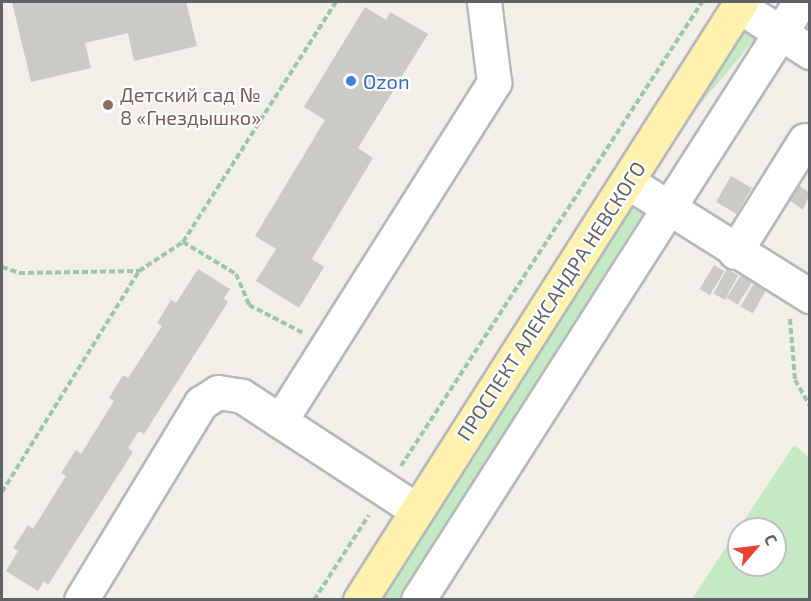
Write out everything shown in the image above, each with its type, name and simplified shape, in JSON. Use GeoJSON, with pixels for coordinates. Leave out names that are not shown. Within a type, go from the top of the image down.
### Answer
{"type":"FeatureCollection","features":[{"type":"Feature","properties":{"kind":"main road","name":"ПРОСПЕКТ АЛЕКСАНДРА НЕВСКОГО"},"geometry":{"type":"LineString","coordinates":[[360,600],[740,4]]}},
{"type":"Feature","properties":{"kind":"lane"},"geometry":{"type":"LineString","coordinates":[[280,421],[494,82],[484,2]]}},
{"type":"Feature","properties":{"kind":"lane"},"geometry":{"type":"LineString","coordinates":[[418,600],[665,207],[800,2]]}},
{"type":"Feature","properties":{"kind":"lane"},"geometry":{"type":"LineString","coordinates":[[740,4],[810,52]]}},
{"type":"Feature","properties":{"kind":"lane"},"geometry":{"type":"LineString","coordinates":[[735,252],[805,140]]}},
{"type":"Feature","properties":{"kind":"lane"},"geometry":{"type":"LineString","coordinates":[[628,182],[735,252],[798,289]]}},
{"type":"Feature","properties":{"kind":"lane"},"geometry":{"type":"LineString","coordinates":[[81,600],[201,404],[218,392],[242,396],[416,510]]}},
{"type":"Feature","properties":{"kind":"path"},"geometry":{"type":"LineString","coordinates":[[2,492],[139,271],[183,242],[336,2]]}},
{"type":"Feature","properties":{"kind":"path"},"geometry":{"type":"LineString","coordinates":[[314,600],[702,2]]}},
{"type":"Feature","properties":{"kind":"path"},"geometry":{"type":"LineString","coordinates":[[183,242],[236,274],[249,305],[327,346]]}},
{"type":"Feature","properties":{"kind":"path"},"geometry":{"type":"LineString","coordinates":[[2,267],[19,273],[139,271]]}},
{"type":"Feature","properties":{"kind":"path"},"geometry":{"type":"LineString","coordinates":[[798,289],[795,380],[810,406]]}},
{"type":"Feature","properties":{"kind":"green space"},"geometry":{"type":"Polygon","coordinates":[[[746,23],[759,34],[640,176],[627,165],[746,23]]]}},
{"type":"Feature","properties":{"kind":"green space"},"geometry":{"type":"Polygon","coordinates":[[[634,192],[651,200],[398,599],[378,600],[634,192]]]}},
{"type":"Feature","properties":{"kind":"green space"},"geometry":{"type":"Polygon","coordinates":[[[794,445],[809,457],[809,599],[692,599],[727,546],[727,577],[787,577],[787,517],[746,517],[794,445]]]}},
{"type":"Feature","properties":{"kind":"building"},"geometry":{"type":"Polygon","coordinates":[[[12,2],[186,2],[197,46],[134,61],[128,33],[85,43],[91,68],[31,82],[12,2]]]}},
{"type":"Feature","properties":{"kind":"building"},"geometry":{"type":"Polygon","coordinates":[[[365,7],[386,20],[390,12],[428,34],[358,148],[373,158],[312,259],[324,267],[299,308],[256,281],[276,249],[255,236],[325,120],[304,107],[365,7]]]}},
{"type":"Feature","properties":{"kind":"building"},"geometry":{"type":"Polygon","coordinates":[[[731,176],[752,188],[737,214],[716,202],[731,176]]]}},
{"type":"Feature","properties":{"kind":"building"},"geometry":{"type":"Polygon","coordinates":[[[791,180],[810,193],[803,210],[781,194],[791,180]]]}},
{"type":"Feature","properties":{"kind":"building"},"geometry":{"type":"Polygon","coordinates":[[[714,265],[724,271],[710,295],[700,289],[714,265]]]}},
{"type":"Feature","properties":{"kind":"building"},"geometry":{"type":"Polygon","coordinates":[[[198,269],[230,289],[224,298],[228,302],[144,434],[139,431],[128,448],[133,452],[48,585],[44,581],[38,591],[6,571],[18,551],[13,548],[28,525],[33,529],[66,476],[61,473],[76,450],[81,454],[114,401],[109,398],[123,375],[128,378],[162,326],[157,323],[171,300],[176,303],[198,269]]]}},
{"type":"Feature","properties":{"kind":"building"},"geometry":{"type":"Polygon","coordinates":[[[727,269],[738,275],[725,300],[713,293],[727,269]]]}},
{"type":"Feature","properties":{"kind":"building"},"geometry":{"type":"Polygon","coordinates":[[[741,275],[752,282],[738,305],[727,298],[741,275]]]}},
{"type":"Feature","properties":{"kind":"building"},"geometry":{"type":"Polygon","coordinates":[[[754,283],[766,290],[753,313],[740,306],[754,283]]]}},
{"type":"Feature","properties":{"kind":"place","name":"Ozon"},"geometry":{"type":"Point","coordinates":[351,81]}},
{"type":"Feature","properties":{"kind":"place","name":"Детский сад № 8 «Гнездышко»"},"geometry":{"type":"Point","coordinates":[108,105]}}]}
